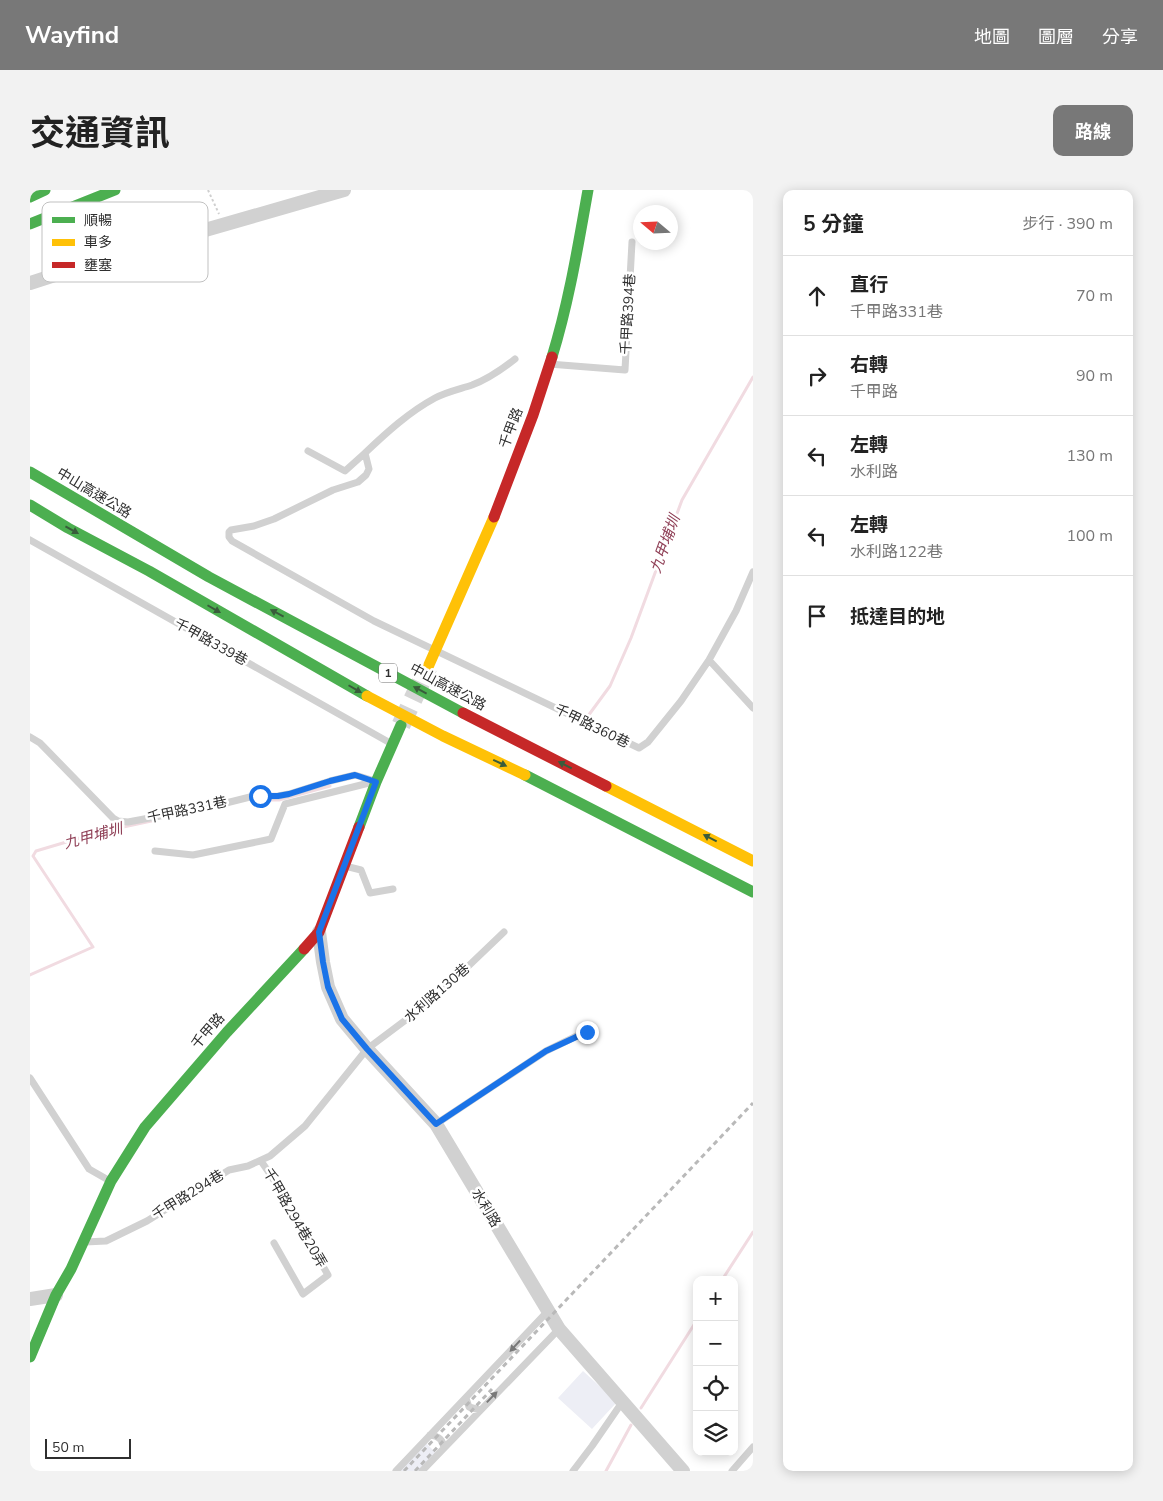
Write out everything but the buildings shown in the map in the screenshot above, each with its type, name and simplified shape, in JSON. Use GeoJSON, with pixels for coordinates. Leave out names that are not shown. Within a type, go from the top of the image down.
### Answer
{"type":"FeatureCollection","features":[{"type":"Feature","properties":{"kind":"main road"},"geometry":{"type":"LineString","coordinates":[[30,198],[45,190]]}},
{"type":"Feature","properties":{"kind":"main road"},"geometry":{"type":"LineString","coordinates":[[85,202],[115,190]]}},
{"type":"Feature","properties":{"kind":"main road","name":"千甲路"},"geometry":{"type":"LineString","coordinates":[[428,667],[493,522],[532,416],[559,334],[573,274],[588,190]]}},
{"type":"Feature","properties":{"kind":"main road"},"geometry":{"type":"LineString","coordinates":[[62,202],[74,194]]}},
{"type":"Feature","properties":{"kind":"main road"},"geometry":{"type":"LineString","coordinates":[[30,224],[42,216]]}},
{"type":"Feature","properties":{"kind":"main road"},"geometry":{"type":"LineString","coordinates":[[30,224],[42,219]]}},
{"type":"Feature","properties":{"kind":"main road","name":"中山高速公路"},"geometry":{"type":"LineString","coordinates":[[30,472],[209,577],[450,706],[753,861]]}},
{"type":"Feature","properties":{"kind":"main road","name":"1"},"geometry":{"type":"LineString","coordinates":[[30,505],[376,701],[443,736],[543,783],[753,892]]}},
{"type":"Feature","properties":{"kind":"main road","name":"千甲路"},"geometry":{"type":"LineString","coordinates":[[30,1357],[56,1295],[71,1269],[111,1181],[145,1127],[227,1032],[319,932],[376,782],[401,725]]}},
{"type":"Feature","properties":{"kind":"street"},"geometry":{"type":"LineString","coordinates":[[208,230],[344,190]]}},
{"type":"Feature","properties":{"kind":"street"},"geometry":{"type":"LineString","coordinates":[[30,283],[42,279]]}},
{"type":"Feature","properties":{"kind":"street","name":"水利路"},"geometry":{"type":"LineString","coordinates":[[319,932],[328,987],[342,1019],[436,1124],[559,1329],[683,1471]]}},
{"type":"Feature","properties":{"kind":"street"},"geometry":{"type":"LineString","coordinates":[[30,1299],[56,1295]]}},
{"type":"Feature","properties":{"kind":"lane","name":"千甲路394巷"},"geometry":{"type":"LineString","coordinates":[[549,364],[625,370],[632,242]]}},
{"type":"Feature","properties":{"kind":"lane"},"geometry":{"type":"LineString","coordinates":[[308,451],[345,471],[383,435],[416,410],[436,398],[486,379],[502,370],[515,359]]}},
{"type":"Feature","properties":{"kind":"lane"},"geometry":{"type":"LineString","coordinates":[[365,453],[369,469],[366,475],[358,482],[333,490],[254,526],[231,530],[229,537],[232,541],[374,621],[436,650]]}},
{"type":"Feature","properties":{"kind":"lane","name":"千甲路339巷"},"geometry":{"type":"LineString","coordinates":[[30,540],[392,744]]}},
{"type":"Feature","properties":{"kind":"lane","name":"千甲路360巷"},"geometry":{"type":"LineString","coordinates":[[436,650],[639,748],[648,742],[709,660],[736,611],[753,572]]}},
{"type":"Feature","properties":{"kind":"lane"},"geometry":{"type":"LineString","coordinates":[[709,660],[753,708]]}},
{"type":"Feature","properties":{"kind":"lane","name":"千甲路331巷"},"geometry":{"type":"LineString","coordinates":[[30,737],[40,743],[113,818],[123,822],[214,806],[250,797],[289,794],[355,775],[376,782]]}},
{"type":"Feature","properties":{"kind":"lane"},"geometry":{"type":"LineString","coordinates":[[155,850],[193,854],[271,839],[285,804],[376,782]]}},
{"type":"Feature","properties":{"kind":"lane"},"geometry":{"type":"LineString","coordinates":[[344,866],[361,870],[370,893],[393,889]]}},
{"type":"Feature","properties":{"kind":"lane","name":"水利路130巷"},"geometry":{"type":"LineString","coordinates":[[367,1049],[435,998],[504,932]]}},
{"type":"Feature","properties":{"kind":"lane"},"geometry":{"type":"LineString","coordinates":[[436,1124],[546,1051],[587,1032]]}},
{"type":"Feature","properties":{"kind":"lane","name":"千甲路294巷"},"geometry":{"type":"LineString","coordinates":[[82,1242],[106,1241],[147,1221],[229,1170],[248,1166],[270,1156],[305,1126],[367,1049]]}},
{"type":"Feature","properties":{"kind":"lane"},"geometry":{"type":"LineString","coordinates":[[30,1078],[89,1169],[111,1181]]}},
{"type":"Feature","properties":{"kind":"lane","name":"千甲路294巷20弄"},"geometry":{"type":"LineString","coordinates":[[261,1161],[328,1276],[303,1294],[274,1243]]}},
{"type":"Feature","properties":{"kind":"lane"},"geometry":{"type":"LineString","coordinates":[[396,1471],[548,1310]]}},
{"type":"Feature","properties":{"kind":"lane"},"geometry":{"type":"LineString","coordinates":[[422,1471],[559,1329]]}},
{"type":"Feature","properties":{"kind":"lane"},"geometry":{"type":"LineString","coordinates":[[466,1398],[469,1407],[480,1410]]}},
{"type":"Feature","properties":{"kind":"lane"},"geometry":{"type":"LineString","coordinates":[[573,1471],[623,1401]]}},
{"type":"Feature","properties":{"kind":"lane"},"geometry":{"type":"LineString","coordinates":[[430,1436],[440,1438],[444,1448]]}},
{"type":"Feature","properties":{"kind":"lane"},"geometry":{"type":"LineString","coordinates":[[732,1471],[753,1447]]}},
{"type":"Feature","properties":{"kind":"path"},"geometry":{"type":"LineString","coordinates":[[208,190],[224,225]]}},
{"type":"Feature","properties":{"kind":"shaded area"},"geometry":{"type":"Polygon","coordinates":[[[583,1371],[617,1402],[592,1429],[558,1398],[583,1371]]]}},
{"type":"Feature","properties":{"kind":"shaded area"},"geometry":{"type":"Polygon","coordinates":[[[426,1443],[436,1453],[419,1471],[399,1471],[426,1443]]]}},
{"type":"Feature","properties":{"kind":"waterway","name":"九甲埔圳"},"geometry":{"type":"LineString","coordinates":[[588,716],[610,686],[631,638],[682,500],[753,377]]}},
{"type":"Feature","properties":{"kind":"waterway","name":"九甲埔圳"},"geometry":{"type":"LineString","coordinates":[[267,800],[279,800],[330,786]]}},
{"type":"Feature","properties":{"kind":"waterway","name":"九甲埔圳"},"geometry":{"type":"LineString","coordinates":[[30,975],[93,947],[33,856],[36,851],[100,832],[156,820]]}},
{"type":"Feature","properties":{"kind":"waterway"},"geometry":{"type":"LineString","coordinates":[[725,1276],[753,1232]]}},
{"type":"Feature","properties":{"kind":"waterway"},"geometry":{"type":"LineString","coordinates":[[641,1408],[696,1321]]}},
{"type":"Feature","properties":{"kind":"waterway"},"geometry":{"type":"LineString","coordinates":[[606,1471],[631,1425]]}},
{"type":"Feature","properties":{"kind":"tunnel"},"geometry":{"type":"LineString","coordinates":[[401,725],[428,667]]}},
{"type":"Feature","properties":{"kind":"railway"},"geometry":{"type":"LineString","coordinates":[[404,1471],[753,1103]]}},
{"type":"Feature","properties":{"kind":"railway"},"geometry":{"type":"LineString","coordinates":[[415,1471],[492,1389]]}},
{"type":"Feature","properties":{"kind":"traffic: fast"},"geometry":{"type":"LineString","coordinates":[[30,197],[45,190]]}},
{"type":"Feature","properties":{"kind":"traffic: fast"},"geometry":{"type":"LineString","coordinates":[[85,202],[115,190]]}},
{"type":"Feature","properties":{"kind":"traffic: fast"},"geometry":{"type":"LineString","coordinates":[[552,357],[568,295],[588,190]]}},
{"type":"Feature","properties":{"kind":"traffic: fast"},"geometry":{"type":"LineString","coordinates":[[30,224],[42,219]]}},
{"type":"Feature","properties":{"kind":"traffic: fast"},"geometry":{"type":"LineString","coordinates":[[30,472],[209,577],[463,713]]}},
{"type":"Feature","properties":{"kind":"traffic: fast"},"geometry":{"type":"LineString","coordinates":[[30,505],[367,696]]}},
{"type":"Feature","properties":{"kind":"traffic: fast"},"geometry":{"type":"LineString","coordinates":[[359,827],[401,725]]}},
{"type":"Feature","properties":{"kind":"traffic: fast"},"geometry":{"type":"LineString","coordinates":[[525,775],[753,892]]}},
{"type":"Feature","properties":{"kind":"traffic: fast"},"geometry":{"type":"LineString","coordinates":[[30,1357],[56,1295],[71,1269],[111,1181],[145,1127],[227,1032],[304,949]]}},
{"type":"Feature","properties":{"kind":"traffic: slow"},"geometry":{"type":"LineString","coordinates":[[428,667],[494,517]]}},
{"type":"Feature","properties":{"kind":"traffic: slow"},"geometry":{"type":"LineString","coordinates":[[367,696],[443,736],[525,775]]}},
{"type":"Feature","properties":{"kind":"traffic: slow"},"geometry":{"type":"LineString","coordinates":[[606,786],[753,861]]}},
{"type":"Feature","properties":{"kind":"traffic: jam"},"geometry":{"type":"LineString","coordinates":[[494,517],[533,415],[552,357]]}},
{"type":"Feature","properties":{"kind":"traffic: jam"},"geometry":{"type":"LineString","coordinates":[[463,713],[606,786]]}},
{"type":"Feature","properties":{"kind":"traffic: jam"},"geometry":{"type":"LineString","coordinates":[[304,949],[319,932],[359,827]]}},
{"type":"Feature","properties":{"kind":"route"},"geometry":{"type":"LineString","coordinates":[[260,796],[269,797],[289,794],[355,775],[376,782],[319,932],[323,962],[328,987],[342,1019],[436,1124],[546,1051],[587,1032]]}}]}
